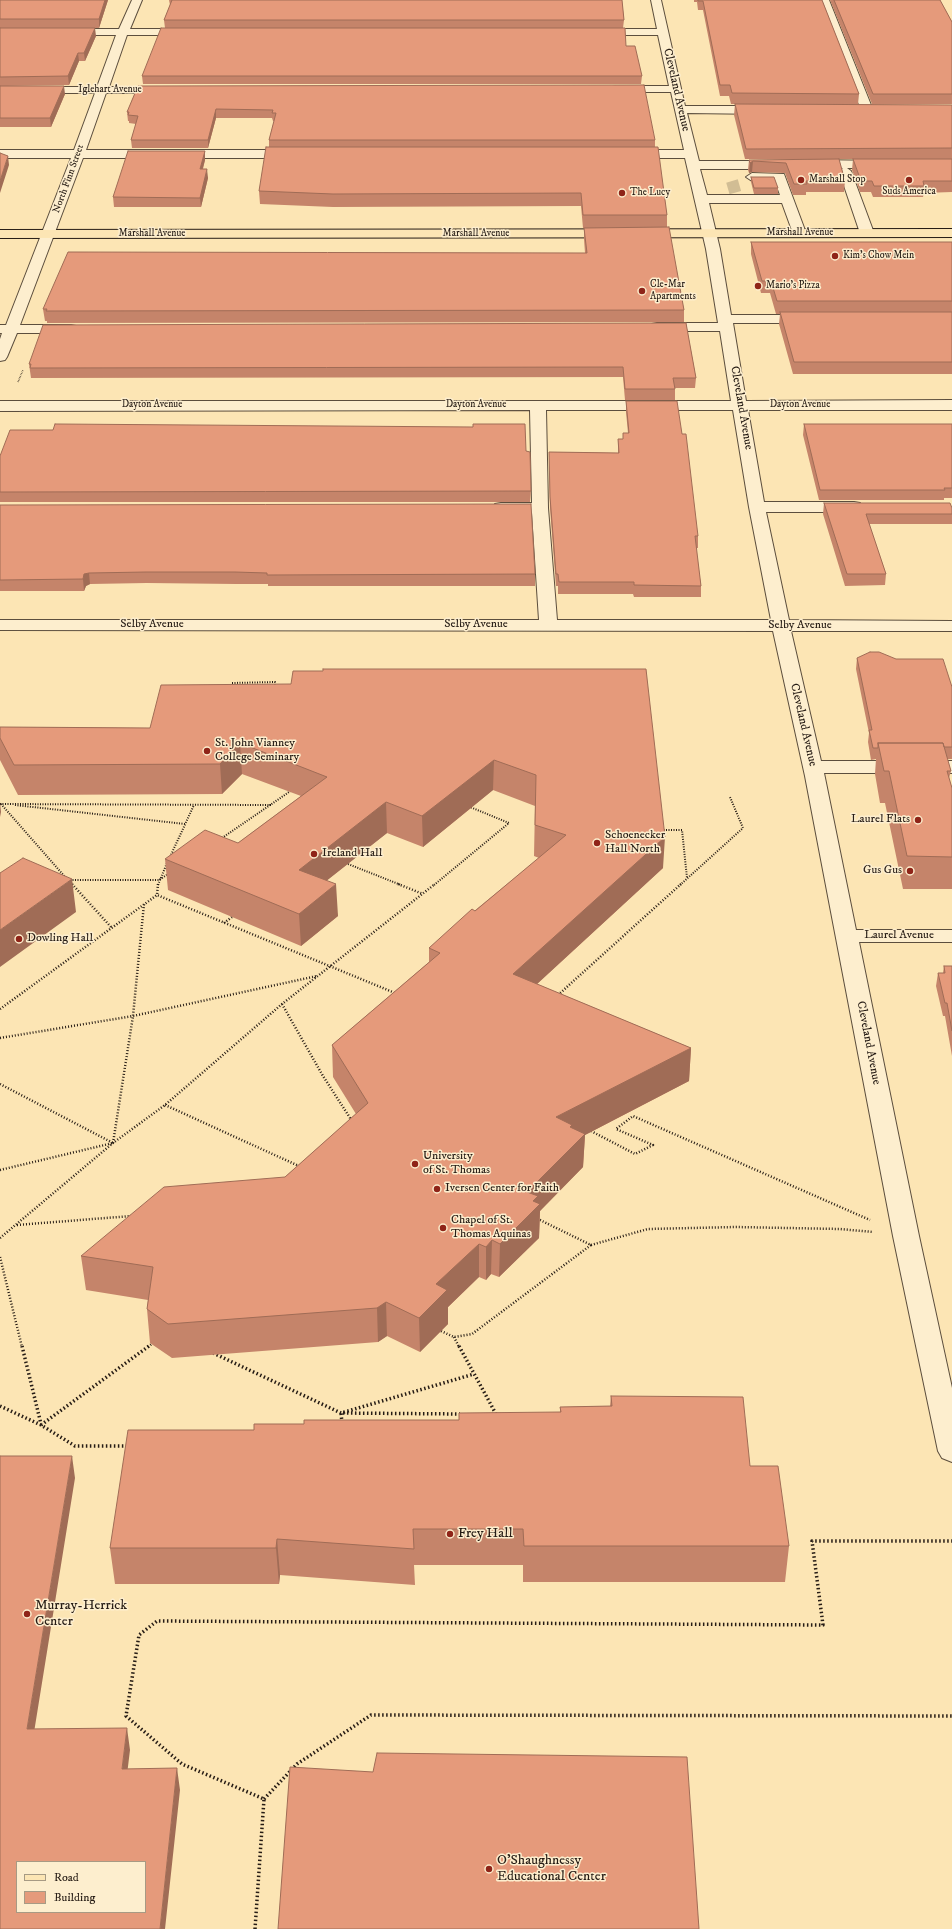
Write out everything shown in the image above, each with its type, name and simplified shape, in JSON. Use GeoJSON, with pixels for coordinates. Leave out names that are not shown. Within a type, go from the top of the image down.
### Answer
{"type":"FeatureCollection","features":[{"type":"Feature","properties":{"kind":"main road","name":"Marshall Avenue"},"geometry":{"type":"LineString","coordinates":[[0,234],[952,233]]}},
{"type":"Feature","properties":{"kind":"street","name":"North Finn Street"},"geometry":{"type":"LineString","coordinates":[[0,357],[6,329],[49,234],[123,32],[137,0]]}},
{"type":"Feature","properties":{"kind":"street","name":"Cleveland Avenue"},"geometry":{"type":"LineString","coordinates":[[656,0],[710,234],[741,405],[757,506],[781,626],[813,767],[906,1236],[952,1451]]}},
{"type":"Feature","properties":{"kind":"street"},"geometry":{"type":"LineString","coordinates":[[824,0],[867,110]]}},
{"type":"Feature","properties":{"kind":"street"},"geometry":{"type":"LineString","coordinates":[[56,32],[204,32]]}},
{"type":"Feature","properties":{"kind":"street"},"geometry":{"type":"LineString","coordinates":[[584,32],[663,32]]}},
{"type":"Feature","properties":{"kind":"street"},"geometry":{"type":"LineString","coordinates":[[602,89],[676,89]]}},
{"type":"Feature","properties":{"kind":"street","name":"Iglehart Avenue"},"geometry":{"type":"LineString","coordinates":[[0,90],[175,90]]}},
{"type":"Feature","properties":{"kind":"street"},"geometry":{"type":"LineString","coordinates":[[680,109],[779,110]]}},
{"type":"Feature","properties":{"kind":"street"},"geometry":{"type":"LineString","coordinates":[[851,110],[882,110]]}},
{"type":"Feature","properties":{"kind":"street"},"geometry":{"type":"LineString","coordinates":[[0,154],[304,154]]}},
{"type":"Feature","properties":{"kind":"street"},"geometry":{"type":"LineString","coordinates":[[616,154],[693,165],[752,179],[780,177],[798,234]]}},
{"type":"Feature","properties":{"kind":"street"},"geometry":{"type":"LineString","coordinates":[[693,165],[897,164]]}},
{"type":"Feature","properties":{"kind":"street"},"geometry":{"type":"LineString","coordinates":[[846,171],[867,233]]}},
{"type":"Feature","properties":{"kind":"street"},"geometry":{"type":"LineString","coordinates":[[702,199],[757,197],[787,199]]}},
{"type":"Feature","properties":{"kind":"street"},"geometry":{"type":"LineString","coordinates":[[645,327],[820,319]]}},
{"type":"Feature","properties":{"kind":"street"},"geometry":{"type":"LineString","coordinates":[[6,329],[86,329]]}},
{"type":"Feature","properties":{"kind":"street"},"geometry":{"type":"LineString","coordinates":[[538,405],[540,508],[548,625]]}},
{"type":"Feature","properties":{"kind":"street","name":"Dayton Avenue"},"geometry":{"type":"LineString","coordinates":[[0,406],[952,405]]}},
{"type":"Feature","properties":{"kind":"street"},"geometry":{"type":"LineString","coordinates":[[757,506],[868,507]]}},
{"type":"Feature","properties":{"kind":"street"},"geometry":{"type":"LineString","coordinates":[[484,508],[540,508]]}},
{"type":"Feature","properties":{"kind":"street","name":"Selby Avenue"},"geometry":{"type":"LineString","coordinates":[[0,625],[952,626]]}},
{"type":"Feature","properties":{"kind":"street"},"geometry":{"type":"LineString","coordinates":[[813,767],[952,767]]}},
{"type":"Feature","properties":{"kind":"street","name":"Laurel Avenue"},"geometry":{"type":"LineString","coordinates":[[847,936],[952,936]]}},
{"type":"Feature","properties":{"kind":"path"},"geometry":{"type":"LineString","coordinates":[[232,683],[275,682],[275,690]]}},
{"type":"Feature","properties":{"kind":"path"},"geometry":{"type":"LineString","coordinates":[[219,840],[272,805],[296,787]]}},
{"type":"Feature","properties":{"kind":"path"},"geometry":{"type":"LineString","coordinates":[[554,999],[743,828],[730,797]]}},
{"type":"Feature","properties":{"kind":"path"},"geometry":{"type":"LineString","coordinates":[[0,804],[272,805]]}},
{"type":"Feature","properties":{"kind":"path"},"geometry":{"type":"LineString","coordinates":[[0,804],[185,824]]}},
{"type":"Feature","properties":{"kind":"path"},"geometry":{"type":"LineString","coordinates":[[0,804],[110,927]]}},
{"type":"Feature","properties":{"kind":"path"},"geometry":{"type":"LineString","coordinates":[[0,1009],[110,927],[157,895],[159,880],[194,805]]}},
{"type":"Feature","properties":{"kind":"path"},"geometry":{"type":"LineString","coordinates":[[0,1238],[113,1143],[165,1105],[282,1004],[423,894],[509,823],[468,806]]}},
{"type":"Feature","properties":{"kind":"path"},"geometry":{"type":"LineString","coordinates":[[659,830],[682,830],[687,878]]}},
{"type":"Feature","properties":{"kind":"path"},"geometry":{"type":"LineString","coordinates":[[348,864],[423,894]]}},
{"type":"Feature","properties":{"kind":"path"},"geometry":{"type":"LineString","coordinates":[[61,880],[159,880],[173,871]]}},
{"type":"Feature","properties":{"kind":"path"},"geometry":{"type":"LineString","coordinates":[[157,895],[224,924],[331,966],[397,994]]}},
{"type":"Feature","properties":{"kind":"path"},"geometry":{"type":"LineString","coordinates":[[113,1143],[133,1016],[144,904]]}},
{"type":"Feature","properties":{"kind":"path"},"geometry":{"type":"LineString","coordinates":[[224,924],[232,917]]}},
{"type":"Feature","properties":{"kind":"path"},"geometry":{"type":"LineString","coordinates":[[0,1038],[133,1016],[318,976]]}},
{"type":"Feature","properties":{"kind":"path"},"geometry":{"type":"LineString","coordinates":[[282,1004],[323,1076],[353,1123]]}},
{"type":"Feature","properties":{"kind":"path"},"geometry":{"type":"LineString","coordinates":[[0,1084],[113,1143]]}},
{"type":"Feature","properties":{"kind":"path"},"geometry":{"type":"LineString","coordinates":[[165,1105],[218,1128],[277,1158],[304,1169]]}},
{"type":"Feature","properties":{"kind":"path"},"geometry":{"type":"LineString","coordinates":[[596,1127],[590,1132],[635,1154],[653,1145],[616,1129],[632,1116],[906,1236]]}},
{"type":"Feature","properties":{"kind":"path"},"geometry":{"type":"LineString","coordinates":[[0,1170],[113,1143]]}},
{"type":"Feature","properties":{"kind":"path"},"geometry":{"type":"LineString","coordinates":[[16,1225],[134,1216]]}},
{"type":"Feature","properties":{"kind":"path"},"geometry":{"type":"LineString","coordinates":[[534,1218],[590,1245]]}},
{"type":"Feature","properties":{"kind":"path"},"geometry":{"type":"LineString","coordinates":[[441,1331],[454,1337],[472,1334],[590,1245],[648,1229],[736,1227],[840,1228],[906,1236]]}},
{"type":"Feature","properties":{"kind":"path"},"geometry":{"type":"LineString","coordinates":[[0,1257],[41,1425]]}},
{"type":"Feature","properties":{"kind":"path"},"geometry":{"type":"LineString","coordinates":[[454,1337],[496,1415]]}},
{"type":"Feature","properties":{"kind":"path"},"geometry":{"type":"LineString","coordinates":[[41,1425],[155,1341]]}},
{"type":"Feature","properties":{"kind":"path"},"geometry":{"type":"LineString","coordinates":[[210,1351],[341,1413],[465,1414]]}},
{"type":"Feature","properties":{"kind":"path"},"geometry":{"type":"LineString","coordinates":[[341,1413],[474,1374]]}},
{"type":"Feature","properties":{"kind":"path"},"geometry":{"type":"LineString","coordinates":[[0,1406],[41,1425],[75,1446],[131,1446]]}},
{"type":"Feature","properties":{"kind":"path"},"geometry":{"type":"LineString","coordinates":[[341,1413],[343,1428]]}},
{"type":"Feature","properties":{"kind":"path"},"geometry":{"type":"LineString","coordinates":[[488,1415],[504,1415]]}},
{"type":"Feature","properties":{"kind":"path"},"geometry":{"type":"LineString","coordinates":[[264,1800],[182,1764],[126,1716],[139,1635],[157,1621],[823,1626],[812,1541],[952,1540]]}},
{"type":"Feature","properties":{"kind":"path"},"geometry":{"type":"LineString","coordinates":[[255,1929],[264,1800],[297,1764],[371,1715],[952,1716]]}},
{"type":"Feature","properties":{"kind":"building"},"geometry":{"type":"Polygon","coordinates":[[[0,0],[105,0],[99,19],[0,19],[0,0]]]}},
{"type":"Feature","properties":{"kind":"building"},"geometry":{"type":"Polygon","coordinates":[[[172,0],[622,0],[624,20],[164,20],[172,0]]]}},
{"type":"Feature","properties":{"kind":"building"},"geometry":{"type":"Polygon","coordinates":[[[698,0],[822,0],[859,94],[732,93],[730,85],[720,85],[703,1],[698,0]]]}},
{"type":"Feature","properties":{"kind":"building"},"geometry":{"type":"Polygon","coordinates":[[[834,0],[940,0],[952,22],[952,94],[873,94],[834,0]]]}},
{"type":"Feature","properties":{"kind":"building"},"geometry":{"type":"Polygon","coordinates":[[[0,28],[95,28],[84,53],[78,53],[68,76],[0,77],[0,28]]]}},
{"type":"Feature","properties":{"kind":"building"},"geometry":{"type":"Polygon","coordinates":[[[161,28],[625,28],[626,46],[635,46],[642,76],[142,76],[161,28]]]}},
{"type":"Feature","properties":{"kind":"building"},"geometry":{"type":"Polygon","coordinates":[[[644,85],[655,140],[269,140],[276,113],[272,113],[273,110],[216,109],[208,140],[131,140],[138,116],[128,115],[129,112],[127,112],[138,86],[644,85]]]}},
{"type":"Feature","properties":{"kind":"building"},"geometry":{"type":"Polygon","coordinates":[[[0,86],[64,86],[50,118],[0,118],[0,86]]]}},
{"type":"Feature","properties":{"kind":"building"},"geometry":{"type":"Polygon","coordinates":[[[735,104],[952,105],[952,148],[746,149],[735,104]]]}},
{"type":"Feature","properties":{"kind":"building"},"geometry":{"type":"Polygon","coordinates":[[[266,147],[658,147],[667,215],[583,215],[581,193],[333,194],[259,191],[266,147]]]}},
{"type":"Feature","properties":{"kind":"building"},"geometry":{"type":"Polygon","coordinates":[[[128,151],[205,151],[200,169],[207,169],[200,198],[113,197],[128,151]]]}},
{"type":"Feature","properties":{"kind":"building"},"geometry":{"type":"Polygon","coordinates":[[[0,153],[8,156],[0,181],[0,153]]]}},
{"type":"Feature","properties":{"kind":"building"},"geometry":{"type":"Polygon","coordinates":[[[839,159],[845,181],[806,181],[807,184],[794,184],[786,163],[753,161],[750,163],[749,160],[839,159]]]}},
{"type":"Feature","properties":{"kind":"building"},"geometry":{"type":"Polygon","coordinates":[[[853,159],[952,159],[952,181],[923,181],[924,186],[874,186],[872,181],[861,181],[853,159]]]}},
{"type":"Feature","properties":{"kind":"building"},"geometry":{"type":"Polygon","coordinates":[[[751,177],[774,177],[778,188],[754,188],[751,177]]]}},
{"type":"Feature","properties":{"kind":"building"},"geometry":{"type":"Polygon","coordinates":[[[669,227],[684,310],[46,311],[47,309],[43,309],[68,252],[587,253],[584,228],[669,227]]]}},
{"type":"Feature","properties":{"kind":"building"},"geometry":{"type":"Polygon","coordinates":[[[751,242],[952,242],[952,301],[777,301],[771,281],[762,281],[751,242]]]}},
{"type":"Feature","properties":{"kind":"building"},"geometry":{"type":"Polygon","coordinates":[[[780,312],[952,312],[952,362],[794,362],[780,312]]]}},
{"type":"Feature","properties":{"kind":"building"},"geometry":{"type":"Polygon","coordinates":[[[686,323],[696,378],[673,378],[675,389],[625,389],[623,367],[30,368],[31,364],[29,364],[43,325],[686,323]]]}},
{"type":"Feature","properties":{"kind":"building"},"geometry":{"type":"Polygon","coordinates":[[[626,401],[677,401],[682,434],[686,434],[698,536],[695,536],[701,586],[634,585],[634,582],[559,582],[558,574],[556,574],[550,497],[549,452],[619,453],[618,439],[623,439],[623,433],[629,433],[626,401]]]}},
{"type":"Feature","properties":{"kind":"building"},"geometry":{"type":"Polygon","coordinates":[[[55,424],[473,427],[473,424],[525,424],[526,451],[530,452],[531,491],[0,492],[0,456],[10,430],[53,430],[55,424]]]}},
{"type":"Feature","properties":{"kind":"building"},"geometry":{"type":"Polygon","coordinates":[[[804,424],[952,424],[952,488],[944,488],[945,490],[820,490],[804,424]]]}},
{"type":"Feature","properties":{"kind":"building"},"geometry":{"type":"Polygon","coordinates":[[[824,503],[950,503],[952,514],[866,514],[886,574],[847,574],[824,503]]]}},
{"type":"Feature","properties":{"kind":"building"},"geometry":{"type":"Polygon","coordinates":[[[531,504],[535,574],[267,575],[267,573],[235,572],[146,572],[89,573],[84,574],[83,579],[0,580],[0,505],[531,504]]]}},
{"type":"Feature","properties":{"kind":"building"},"geometry":{"type":"Polygon","coordinates":[[[870,652],[879,652],[896,659],[943,659],[952,687],[952,747],[944,747],[943,743],[878,743],[878,748],[873,748],[869,730],[872,730],[857,658],[870,652]]]}},
{"type":"Feature","properties":{"kind":"building"},"geometry":{"type":"Polygon","coordinates":[[[323,669],[646,669],[665,837],[513,974],[691,1048],[556,1117],[572,1125],[570,1127],[585,1134],[527,1192],[538,1196],[533,1201],[540,1204],[500,1244],[492,1240],[486,1247],[479,1244],[436,1284],[447,1290],[419,1318],[386,1302],[377,1308],[168,1324],[147,1309],[153,1267],[81,1256],[164,1187],[285,1177],[368,1103],[332,1045],[440,953],[429,948],[472,909],[475,911],[566,835],[535,825],[536,775],[494,760],[422,816],[386,802],[299,870],[336,884],[299,914],[165,859],[205,830],[238,843],[327,777],[240,743],[220,764],[14,765],[0,738],[0,727],[150,728],[161,685],[291,684],[293,671],[323,671],[323,669]]]}},
{"type":"Feature","properties":{"kind":"building"},"geometry":{"type":"Polygon","coordinates":[[[878,743],[943,743],[951,771],[947,771],[952,788],[952,857],[907,856],[889,771],[884,771],[878,743]]]}},
{"type":"Feature","properties":{"kind":"building"},"geometry":{"type":"Polygon","coordinates":[[[23,858],[72,879],[0,930],[0,873],[23,858]]]}},
{"type":"Feature","properties":{"kind":"building"},"geometry":{"type":"Polygon","coordinates":[[[944,966],[952,966],[952,1031],[947,1003],[945,1003],[938,973],[945,973],[944,966]]]}},
{"type":"Feature","properties":{"kind":"building","name":"Frey Hall"},"geometry":{"type":"Polygon","coordinates":[[[611,1396],[743,1397],[750,1466],[778,1466],[789,1546],[524,1546],[523,1529],[413,1529],[414,1549],[277,1539],[276,1548],[110,1548],[128,1430],[254,1430],[254,1424],[304,1424],[304,1420],[459,1420],[459,1413],[561,1412],[560,1407],[612,1406],[611,1396]]]}},
{"type":"Feature","properties":{"kind":"building","name":"Murray-Herrick Center"},"geometry":{"type":"Polygon","coordinates":[[[0,1456],[72,1456],[27,1729],[127,1728],[122,1769],[177,1768],[160,1929],[0,1929],[0,1456]]]}},
{"type":"Feature","properties":{"kind":"building","name":"O'Shaughnessy Educational Center"},"geometry":{"type":"Polygon","coordinates":[[[377,1753],[687,1757],[699,1929],[278,1929],[290,1767],[373,1772],[377,1753]]]}},
{"type":"Feature","properties":{"kind":"tunnel"},"geometry":{"type":"LineString","coordinates":[[732,181],[736,195]]}},
{"type":"Feature","properties":{"kind":"place","name":"Marshall Stop"},"geometry":{"type":"Point","coordinates":[801,180]}},
{"type":"Feature","properties":{"kind":"place","name":"Suds America"},"geometry":{"type":"Point","coordinates":[909,180]}},
{"type":"Feature","properties":{"kind":"place","name":"The Lucy"},"geometry":{"type":"Point","coordinates":[622,193]}},
{"type":"Feature","properties":{"kind":"place","name":"Kim's Chow Mein"},"geometry":{"type":"Point","coordinates":[835,256]}},
{"type":"Feature","properties":{"kind":"place","name":"Mario's Pizza"},"geometry":{"type":"Point","coordinates":[758,286]}},
{"type":"Feature","properties":{"kind":"place","name":"Cle-Mar Apartments"},"geometry":{"type":"Point","coordinates":[642,291]}},
{"type":"Feature","properties":{"kind":"place","name":"St. John Vianney College Seminary"},"geometry":{"type":"Point","coordinates":[207,751]}},
{"type":"Feature","properties":{"kind":"place","name":"Laurel Flats"},"geometry":{"type":"Point","coordinates":[918,820]}},
{"type":"Feature","properties":{"kind":"place","name":"Schoenecker Hall North"},"geometry":{"type":"Point","coordinates":[597,843]}},
{"type":"Feature","properties":{"kind":"place","name":"Ireland Hall"},"geometry":{"type":"Point","coordinates":[314,854]}},
{"type":"Feature","properties":{"kind":"place","name":"Gus Gus"},"geometry":{"type":"Point","coordinates":[910,871]}},
{"type":"Feature","properties":{"kind":"place","name":"Dowling Hall"},"geometry":{"type":"Point","coordinates":[19,939]}},
{"type":"Feature","properties":{"kind":"place","name":"University of St. Thomas"},"geometry":{"type":"Point","coordinates":[415,1164]}},
{"type":"Feature","properties":{"kind":"place","name":"Iversen Center for Faith"},"geometry":{"type":"Point","coordinates":[437,1189]}},
{"type":"Feature","properties":{"kind":"place","name":"Chapel of St. Thomas Aquinas"},"geometry":{"type":"Point","coordinates":[443,1228]}},
{"type":"Feature","properties":{"kind":"place","name":"Frey Hall"},"geometry":{"type":"Point","coordinates":[450,1534]}},
{"type":"Feature","properties":{"kind":"place","name":"Murray-Herrick Center"},"geometry":{"type":"Point","coordinates":[27,1614]}},
{"type":"Feature","properties":{"kind":"place","name":"O'Shaughnessy Educational Center"},"geometry":{"type":"Point","coordinates":[489,1869]}}]}
